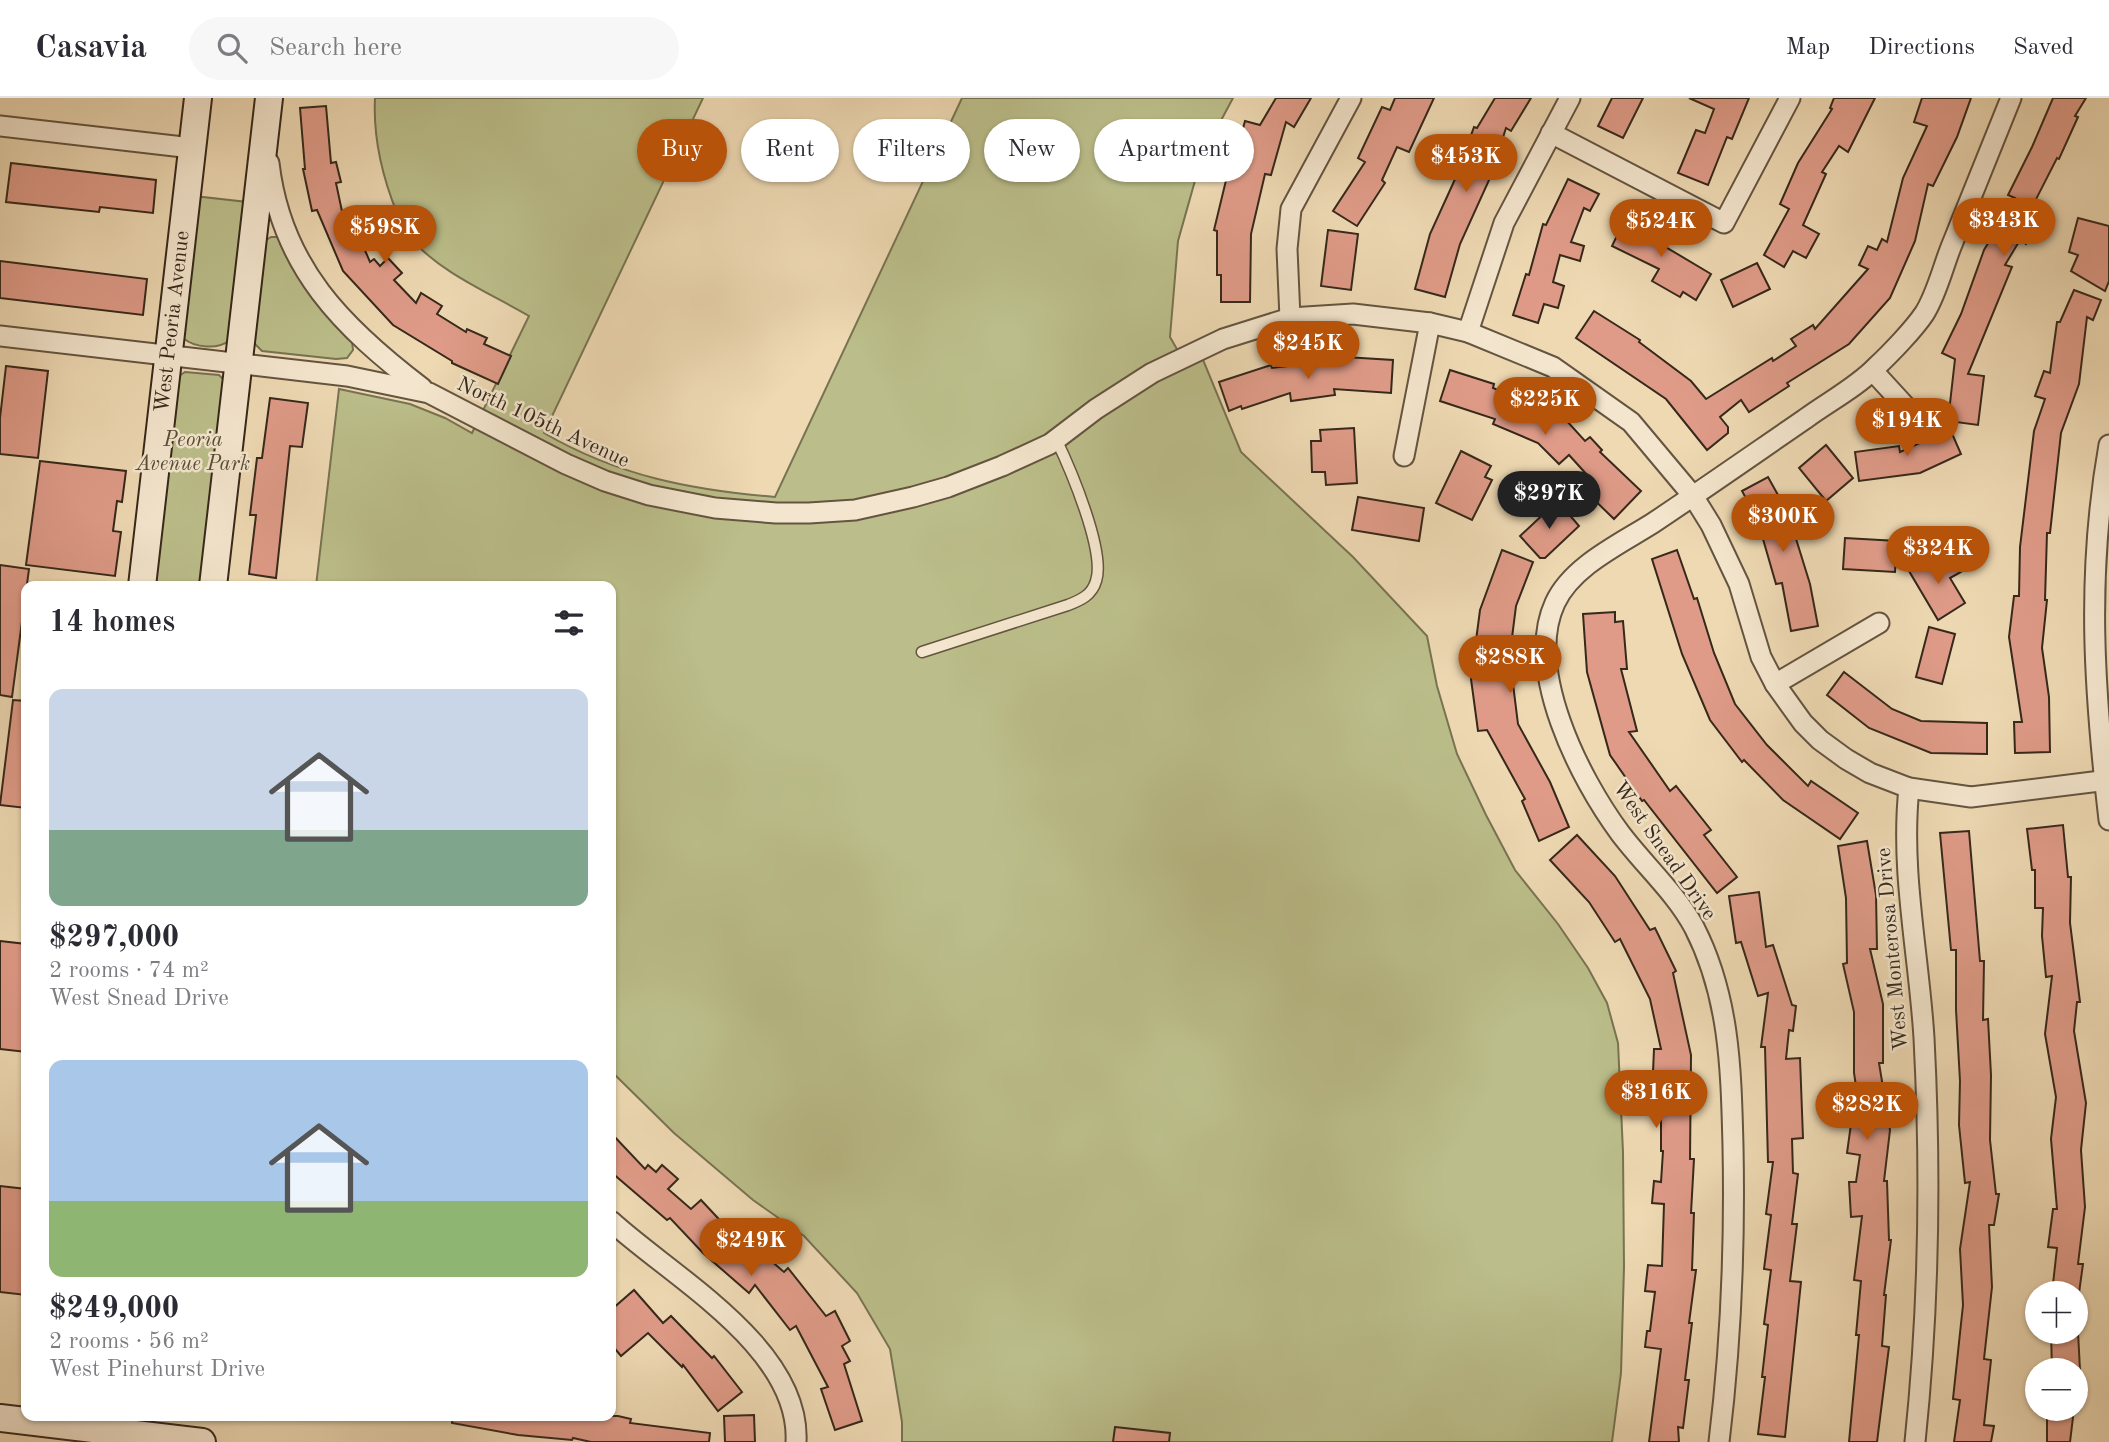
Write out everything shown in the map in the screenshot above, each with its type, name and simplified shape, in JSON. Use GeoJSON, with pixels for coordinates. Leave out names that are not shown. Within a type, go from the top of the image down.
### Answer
{"type":"FeatureCollection","features":[{"type":"Feature","properties":{"kind":"street","name":"West Peoria Avenue"},"geometry":{"type":"LineString","coordinates":[[143,581],[198,98]]}},
{"type":"Feature","properties":{"kind":"street"},"geometry":{"type":"LineString","coordinates":[[214,581],[269,98]]}},
{"type":"Feature","properties":{"kind":"street"},"geometry":{"type":"LineString","coordinates":[[1290,318],[1287,249],[1291,209],[1350,98]]}},
{"type":"Feature","properties":{"kind":"street"},"geometry":{"type":"LineString","coordinates":[[1468,332],[1504,223],[1570,98]]}},
{"type":"Feature","properties":{"kind":"street"},"geometry":{"type":"LineString","coordinates":[[1551,133],[1724,223],[1790,98]]}},
{"type":"Feature","properties":{"kind":"street","name":"West Snead Drive"},"geometry":{"type":"LineString","coordinates":[[1719,1442],[1731,1311],[1734,1186],[1729,1038],[1708,960],[1693,926],[1675,898],[1620,833],[1576,757],[1549,684],[1545,640],[1549,620],[1556,600],[1586,566],[1693,496],[1873,371],[1925,313],[2011,98]]}},
{"type":"Feature","properties":{"kind":"street"},"geometry":{"type":"LineString","coordinates":[[0,126],[192,148]]}},
{"type":"Feature","properties":{"kind":"street","name":"North 105th Avenue"},"geometry":{"type":"LineString","coordinates":[[265,129],[272,190],[295,254],[314,284],[376,353],[429,393],[566,464],[606,481],[666,499],[751,512],[809,513],[855,510],[948,487],[1002,466],[1056,439],[1152,373],[1223,339],[1290,318],[1353,314],[1430,323],[1468,332],[1553,367],[1631,422],[1693,496],[1739,584],[1761,657],[1775,684],[1796,715],[1820,740],[1870,773],[1909,788],[1971,797],[2107,780]]}},
{"type":"Feature","properties":{"kind":"street"},"geometry":{"type":"LineString","coordinates":[[1404,456],[1430,323]]}},
{"type":"Feature","properties":{"kind":"street","name":"North 105th Avenue"},"geometry":{"type":"LineString","coordinates":[[0,336],[347,376],[429,393]]}},
{"type":"Feature","properties":{"kind":"street"},"geometry":{"type":"LineString","coordinates":[[1873,371],[1906,407]]}},
{"type":"Feature","properties":{"kind":"street"},"geometry":{"type":"LineString","coordinates":[[2109,445],[2094,650],[2109,820]]}},
{"type":"Feature","properties":{"kind":"street"},"geometry":{"type":"LineString","coordinates":[[1775,684],[1879,623]]}},
{"type":"Feature","properties":{"kind":"street","name":"West Monterosa Drive"},"geometry":{"type":"LineString","coordinates":[[1909,788],[1907,848],[1921,995],[1927,1156],[1927,1256],[1915,1442]]}},
{"type":"Feature","properties":{"kind":"street"},"geometry":{"type":"LineString","coordinates":[[616,1232],[688,1283],[746,1333],[787,1392],[797,1429],[796,1442]]}},
{"type":"Feature","properties":{"kind":"street"},"geometry":{"type":"LineString","coordinates":[[0,1418],[21,1420]]}},
{"type":"Feature","properties":{"kind":"street"},"geometry":{"type":"LineString","coordinates":[[25,1421],[202,1442]]}},
{"type":"Feature","properties":{"kind":"lane"},"geometry":{"type":"LineString","coordinates":[[922,652],[1068,606],[1085,598],[1091,591],[1098,574],[1095,545],[1070,467],[1056,439]]}},
{"type":"Feature","properties":{"kind":"green space"},"geometry":{"type":"Polygon","coordinates":[[[375,98],[703,98],[693,119],[637,119],[637,182],[663,182],[544,433],[572,448],[627,470],[685,485],[775,497],[923,182],[970,182],[970,119],[952,119],[962,98],[1233,98],[1222,119],[1094,119],[1094,182],[1195,182],[1178,241],[1170,337],[1182,358],[1199,350],[1241,452],[1353,557],[1427,636],[1437,686],[1457,754],[1486,815],[1515,870],[1558,924],[1588,968],[1607,1003],[1618,1043],[1623,1152],[1621,1373],[1612,1442],[902,1442],[902,1422],[890,1349],[857,1293],[804,1236],[753,1200],[674,1133],[616,1076],[616,581],[317,581],[339,389],[410,404],[445,418],[472,433],[529,316],[451,272],[407,235],[392,199],[377,142],[375,98]]]}},
{"type":"Feature","properties":{"kind":"green space"},"geometry":{"type":"Polygon","coordinates":[[[194,196],[247,202],[230,340],[213,346],[194,344],[183,338],[194,196]]]}},
{"type":"Feature","properties":{"kind":"green space"},"geometry":{"type":"Polygon","coordinates":[[[271,237],[278,237],[352,341],[353,350],[347,358],[262,351],[252,341],[263,242],[271,237]]]}},
{"type":"Feature","properties":{"kind":"green space","name":"Peoria Avenue Park"},"geometry":{"type":"Polygon","coordinates":[[[185,372],[219,375],[225,381],[205,581],[152,581],[179,376],[185,372]]]}},
{"type":"Feature","properties":{"kind":"building"},"geometry":{"type":"Polygon","coordinates":[[[1276,98],[1311,98],[1294,127],[1286,122],[1271,175],[1265,174],[1251,234],[1250,302],[1221,302],[1221,275],[1217,275],[1217,231],[1214,230],[1226,182],[1254,182],[1254,123],[1260,125],[1276,98]]]}},
{"type":"Feature","properties":{"kind":"building"},"geometry":{"type":"Polygon","coordinates":[[[1395,98],[1434,98],[1409,152],[1397,147],[1382,180],[1385,183],[1357,226],[1333,211],[1365,162],[1358,158],[1382,107],[1390,110],[1395,98]]]}},
{"type":"Feature","properties":{"kind":"building"},"geometry":{"type":"Polygon","coordinates":[[[1495,98],[1531,98],[1511,131],[1506,128],[1490,178],[1460,244],[1445,297],[1415,289],[1430,234],[1456,177],[1474,127],[1477,128],[1495,98]]]}},
{"type":"Feature","properties":{"kind":"building"},"geometry":{"type":"Polygon","coordinates":[[[1612,98],[1643,98],[1623,138],[1598,126],[1612,98]]]}},
{"type":"Feature","properties":{"kind":"building"},"geometry":{"type":"Polygon","coordinates":[[[1689,98],[1749,98],[1732,139],[1727,137],[1708,185],[1678,173],[1696,130],[1705,133],[1714,109],[1689,98]]]}},
{"type":"Feature","properties":{"kind":"building"},"geometry":{"type":"Polygon","coordinates":[[[1834,98],[1875,98],[1848,152],[1839,146],[1822,172],[1826,174],[1803,225],[1819,234],[1806,258],[1793,251],[1784,267],[1764,255],[1789,209],[1780,204],[1798,163],[1832,109],[1830,108],[1834,98]]]}},
{"type":"Feature","properties":{"kind":"building"},"geometry":{"type":"Polygon","coordinates":[[[1922,98],[1971,98],[1957,137],[1933,186],[1928,184],[1915,241],[1890,298],[1849,344],[1787,383],[1789,386],[1749,412],[1741,400],[1720,417],[1728,427],[1728,433],[1707,450],[1666,399],[1576,338],[1594,311],[1640,340],[1639,342],[1691,381],[1706,399],[1796,346],[1791,339],[1813,325],[1815,329],[1868,269],[1859,265],[1868,246],[1877,250],[1882,239],[1887,242],[1903,178],[1927,126],[1914,122],[1922,98]]]}},
{"type":"Feature","properties":{"kind":"building"},"geometry":{"type":"Polygon","coordinates":[[[2053,98],[2086,98],[2075,116],[2078,117],[2059,159],[2057,158],[2027,217],[2039,223],[2026,244],[2020,240],[2005,265],[2012,267],[1968,374],[1984,376],[1978,425],[1948,421],[1955,359],[1942,353],[1961,314],[1984,250],[2015,198],[2008,195],[2053,98]]]}},
{"type":"Feature","properties":{"kind":"building"},"geometry":{"type":"Polygon","coordinates":[[[326,106],[331,163],[336,162],[341,182],[336,183],[343,216],[349,213],[370,262],[374,259],[380,266],[388,258],[402,273],[394,280],[416,303],[421,293],[442,306],[437,314],[466,332],[467,329],[487,338],[484,344],[511,356],[498,384],[452,363],[393,325],[343,271],[317,210],[312,211],[303,169],[300,108],[326,106]]]}},
{"type":"Feature","properties":{"kind":"building"},"geometry":{"type":"Polygon","coordinates":[[[11,163],[156,180],[153,213],[100,207],[99,212],[6,202],[11,163]]]}},
{"type":"Feature","properties":{"kind":"building"},"geometry":{"type":"Polygon","coordinates":[[[1568,179],[1599,194],[1590,211],[1584,208],[1571,242],[1584,246],[1580,261],[1560,255],[1553,282],[1564,286],[1558,308],[1544,304],[1538,323],[1513,315],[1526,274],[1529,275],[1543,224],[1546,225],[1568,179]]]}},
{"type":"Feature","properties":{"kind":"building"},"geometry":{"type":"Polygon","coordinates":[[[1626,217],[1668,237],[1664,246],[1711,274],[1696,300],[1683,292],[1680,297],[1652,281],[1659,269],[1612,246],[1626,217]]]}},
{"type":"Feature","properties":{"kind":"building"},"geometry":{"type":"Polygon","coordinates":[[[2078,218],[2109,226],[2109,281],[2105,291],[2071,271],[2078,255],[2069,252],[2078,218]]]}},
{"type":"Feature","properties":{"kind":"building"},"geometry":{"type":"Polygon","coordinates":[[[1328,230],[1358,234],[1351,290],[1321,286],[1328,230]]]}},
{"type":"Feature","properties":{"kind":"building"},"geometry":{"type":"Polygon","coordinates":[[[0,261],[147,279],[143,315],[0,298],[0,261]]]}},
{"type":"Feature","properties":{"kind":"building"},"geometry":{"type":"Polygon","coordinates":[[[1757,263],[1770,289],[1733,307],[1721,280],[1757,263]]]}},
{"type":"Feature","properties":{"kind":"building"},"geometry":{"type":"Polygon","coordinates":[[[2074,290],[2101,300],[2093,320],[2087,317],[2079,384],[2061,433],[2050,533],[2047,533],[2047,600],[2042,648],[2049,697],[2050,752],[2015,753],[2014,722],[2022,722],[2009,637],[2014,596],[2019,596],[2020,547],[2034,431],[2045,399],[2035,396],[2044,371],[2050,373],[2057,322],[2060,322],[2074,290]]]}},
{"type":"Feature","properties":{"kind":"building"},"geometry":{"type":"Polygon","coordinates":[[[1345,357],[1393,360],[1391,393],[1334,389],[1335,395],[1291,401],[1290,393],[1229,411],[1219,382],[1271,365],[1272,368],[1345,357]]]}},
{"type":"Feature","properties":{"kind":"building"},"geometry":{"type":"Polygon","coordinates":[[[6,366],[48,371],[38,458],[0,454],[0,418],[6,366]]]}},
{"type":"Feature","properties":{"kind":"building"},"geometry":{"type":"Polygon","coordinates":[[[1450,370],[1494,384],[1493,388],[1566,420],[1585,441],[1590,437],[1602,450],[1600,452],[1641,491],[1614,519],[1580,486],[1589,477],[1569,455],[1559,464],[1538,443],[1493,424],[1495,419],[1440,401],[1450,370]]]}},
{"type":"Feature","properties":{"kind":"building"},"geometry":{"type":"Polygon","coordinates":[[[270,398],[308,403],[302,447],[290,446],[276,578],[249,574],[256,515],[250,515],[257,458],[262,458],[270,398]]]}},
{"type":"Feature","properties":{"kind":"building"},"geometry":{"type":"Polygon","coordinates":[[[1354,428],[1357,483],[1326,485],[1325,472],[1312,472],[1311,441],[1321,441],[1320,430],[1354,428]]]}},
{"type":"Feature","properties":{"kind":"building"},"geometry":{"type":"Polygon","coordinates":[[[1950,429],[1961,454],[1920,473],[1859,481],[1855,452],[1899,446],[1900,452],[1950,429]]]}},
{"type":"Feature","properties":{"kind":"building"},"geometry":{"type":"Polygon","coordinates":[[[1826,445],[1853,478],[1826,501],[1799,468],[1826,445]]]}},
{"type":"Feature","properties":{"kind":"building"},"geometry":{"type":"Polygon","coordinates":[[[1461,451],[1491,466],[1485,477],[1492,480],[1472,520],[1436,503],[1461,451]]]}},
{"type":"Feature","properties":{"kind":"building"},"geometry":{"type":"Polygon","coordinates":[[[40,461],[126,471],[122,502],[117,501],[113,531],[121,532],[115,576],[26,565],[40,461]]]}},
{"type":"Feature","properties":{"kind":"building"},"geometry":{"type":"Polygon","coordinates":[[[1768,477],[1788,513],[1810,584],[1818,626],[1791,631],[1782,583],[1776,584],[1763,539],[1767,537],[1742,491],[1768,477]]]}},
{"type":"Feature","properties":{"kind":"building"},"geometry":{"type":"Polygon","coordinates":[[[1358,497],[1424,508],[1419,541],[1352,530],[1358,497]]]}},
{"type":"Feature","properties":{"kind":"building"},"geometry":{"type":"Polygon","coordinates":[[[1561,505],[1579,526],[1545,558],[1540,558],[1520,536],[1551,507],[1555,511],[1561,505]]]}},
{"type":"Feature","properties":{"kind":"building"},"geometry":{"type":"Polygon","coordinates":[[[1845,538],[1897,541],[1895,572],[1843,569],[1845,538]]]}},
{"type":"Feature","properties":{"kind":"building"},"geometry":{"type":"Polygon","coordinates":[[[1502,550],[1533,562],[1516,606],[1507,677],[1512,676],[1518,724],[1550,782],[1569,827],[1539,841],[1522,801],[1525,799],[1487,730],[1478,731],[1471,679],[1480,610],[1502,550]]]}},
{"type":"Feature","properties":{"kind":"building"},"geometry":{"type":"Polygon","coordinates":[[[1677,550],[1735,704],[1767,745],[1808,786],[1811,781],[1858,813],[1840,839],[1783,800],[1744,760],[1742,762],[1710,720],[1682,654],[1652,559],[1677,550]]]}},
{"type":"Feature","properties":{"kind":"building"},"geometry":{"type":"Polygon","coordinates":[[[1935,556],[1941,567],[1953,559],[1961,572],[1950,578],[1965,603],[1938,620],[1909,571],[1935,556]]]}},
{"type":"Feature","properties":{"kind":"building"},"geometry":{"type":"Polygon","coordinates":[[[0,565],[29,569],[27,581],[21,581],[21,629],[12,697],[0,695],[0,565]]]}},
{"type":"Feature","properties":{"kind":"building"},"geometry":{"type":"Polygon","coordinates":[[[1615,612],[1615,622],[1623,621],[1627,669],[1621,669],[1637,731],[1629,732],[1670,791],[1676,786],[1711,830],[1704,835],[1737,877],[1717,893],[1644,800],[1642,801],[1610,755],[1587,672],[1583,614],[1615,612]]]}},
{"type":"Feature","properties":{"kind":"building"},"geometry":{"type":"Polygon","coordinates":[[[1929,627],[1955,634],[1942,684],[1916,677],[1929,627]]]}},
{"type":"Feature","properties":{"kind":"building"},"geometry":{"type":"Polygon","coordinates":[[[1844,672],[1892,709],[1921,721],[1987,723],[1987,754],[1931,753],[1869,728],[1827,695],[1844,672]]]}},
{"type":"Feature","properties":{"kind":"building"},"geometry":{"type":"Polygon","coordinates":[[[13,700],[21,701],[21,807],[0,805],[13,700]]]}},
{"type":"Feature","properties":{"kind":"building"},"geometry":{"type":"Polygon","coordinates":[[[2063,825],[2068,877],[2071,877],[2070,923],[2080,1002],[2077,1002],[2074,1031],[2086,1103],[2081,1150],[2085,1207],[2078,1264],[2083,1264],[2081,1281],[2053,1281],[2057,1248],[2048,1247],[2053,1209],[2057,1209],[2051,1139],[2056,1097],[2045,1034],[2052,976],[2046,977],[2042,936],[2043,908],[2035,908],[2035,870],[2032,870],[2027,829],[2063,825]]]}},
{"type":"Feature","properties":{"kind":"building"},"geometry":{"type":"Polygon","coordinates":[[[1969,831],[1980,961],[1984,961],[1983,1020],[1988,1019],[1990,1140],[1996,1194],[1999,1194],[1994,1225],[1989,1225],[1992,1287],[1984,1359],[1991,1360],[1984,1425],[1994,1426],[1991,1442],[1954,1442],[1960,1400],[1953,1399],[1963,1305],[1960,1249],[1970,1182],[1965,1183],[1959,1125],[1956,950],[1951,950],[1940,833],[1969,831]]]}},
{"type":"Feature","properties":{"kind":"building"},"geometry":{"type":"Polygon","coordinates":[[[1577,835],[1615,876],[1650,930],[1655,928],[1676,971],[1673,973],[1691,1055],[1690,1159],[1694,1159],[1692,1270],[1696,1270],[1685,1380],[1689,1380],[1683,1428],[1678,1427],[1679,1442],[1649,1442],[1661,1349],[1645,1347],[1655,1292],[1645,1291],[1648,1265],[1662,1266],[1664,1204],[1652,1203],[1654,1181],[1661,1182],[1663,1151],[1661,1096],[1652,1096],[1654,1049],[1661,1049],[1650,999],[1620,939],[1615,942],[1589,902],[1550,860],[1577,835]]]}},
{"type":"Feature","properties":{"kind":"building"},"geometry":{"type":"Polygon","coordinates":[[[1867,841],[1876,895],[1877,949],[1870,949],[1883,1004],[1883,1063],[1879,1063],[1890,1130],[1884,1181],[1887,1181],[1891,1240],[1884,1295],[1882,1346],[1889,1347],[1877,1442],[1849,1442],[1861,1281],[1854,1280],[1862,1216],[1851,1217],[1849,1182],[1856,1182],[1860,1155],[1847,1153],[1851,1124],[1862,1125],[1854,1073],[1854,1012],[1843,964],[1847,963],[1846,898],[1838,846],[1867,841]]]}},
{"type":"Feature","properties":{"kind":"building"},"geometry":{"type":"Polygon","coordinates":[[[1759,892],[1766,947],[1773,945],[1792,1005],[1796,1006],[1793,1031],[1789,1030],[1786,1059],[1800,1058],[1803,1138],[1792,1139],[1793,1173],[1798,1174],[1792,1224],[1797,1224],[1790,1281],[1801,1282],[1785,1437],[1758,1434],[1768,1325],[1764,1324],[1771,1270],[1764,1269],[1771,1215],[1766,1214],[1773,1162],[1768,1162],[1765,1047],[1761,1047],[1768,993],[1758,996],[1741,942],[1736,943],[1729,896],[1759,892]]]}},
{"type":"Feature","properties":{"kind":"building"},"geometry":{"type":"Polygon","coordinates":[[[0,941],[21,943],[21,1051],[0,1049],[0,941]]]}},
{"type":"Feature","properties":{"kind":"building"},"geometry":{"type":"Polygon","coordinates":[[[616,1138],[645,1169],[648,1165],[656,1172],[662,1165],[678,1179],[668,1189],[691,1209],[701,1200],[729,1232],[751,1251],[755,1247],[784,1272],[788,1268],[826,1316],[835,1311],[850,1341],[842,1346],[850,1361],[844,1364],[862,1421],[835,1430],[821,1389],[828,1387],[796,1326],[790,1330],[755,1285],[749,1293],[703,1253],[670,1218],[667,1220],[616,1176],[616,1138]]]}},
{"type":"Feature","properties":{"kind":"building"},"geometry":{"type":"Polygon","coordinates":[[[0,1186],[21,1188],[21,1294],[0,1292],[0,1186]]]}},
{"type":"Feature","properties":{"kind":"building"},"geometry":{"type":"Polygon","coordinates":[[[634,1290],[663,1323],[671,1316],[712,1358],[714,1356],[742,1392],[718,1411],[683,1365],[682,1367],[648,1333],[621,1356],[616,1350],[616,1306],[634,1290]]]}},
{"type":"Feature","properties":{"kind":"building"},"geometry":{"type":"Polygon","coordinates":[[[2051,1344],[2079,1344],[2079,1358],[2052,1358],[2051,1344]]]}},
{"type":"Feature","properties":{"kind":"building"},"geometry":{"type":"Polygon","coordinates":[[[754,1415],[755,1442],[725,1442],[724,1416],[754,1415]]]}},
{"type":"Feature","properties":{"kind":"building"},"geometry":{"type":"Polygon","coordinates":[[[618,1416],[631,1419],[630,1423],[710,1433],[709,1442],[591,1442],[573,1438],[518,1435],[452,1423],[616,1421],[618,1416]]]}},
{"type":"Feature","properties":{"kind":"building"},"geometry":{"type":"Polygon","coordinates":[[[2047,1421],[2073,1421],[2070,1442],[2047,1442],[2047,1421]]]}},
{"type":"Feature","properties":{"kind":"building"},"geometry":{"type":"Polygon","coordinates":[[[1115,1427],[1170,1433],[1169,1442],[1113,1442],[1115,1427]]]}}]}
